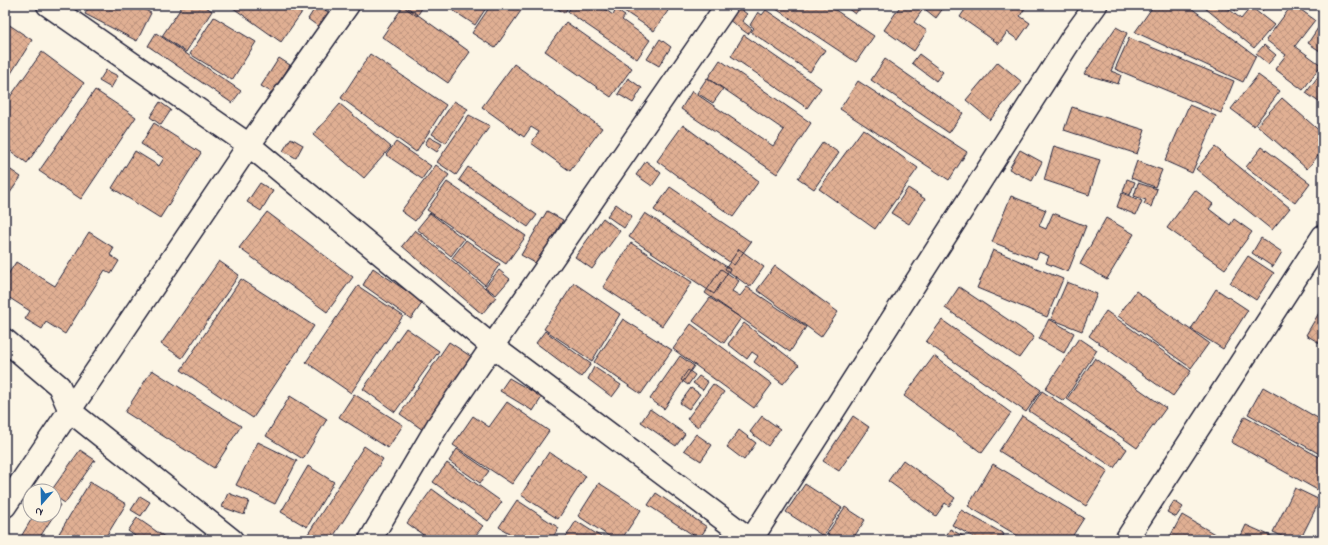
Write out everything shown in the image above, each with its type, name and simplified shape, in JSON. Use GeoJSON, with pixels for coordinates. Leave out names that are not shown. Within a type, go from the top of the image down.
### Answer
{"type":"FeatureCollection","features":[{"type":"Feature","properties":{"kind":"street"},"geometry":{"type":"LineString","coordinates":[[48,5],[249,145],[492,346],[751,540],[1072,38],[1096,5]]}},
{"type":"Feature","properties":{"kind":"street"},"geometry":{"type":"LineString","coordinates":[[5,506],[249,145],[348,5]]}},
{"type":"Feature","properties":{"kind":"street"},"geometry":{"type":"LineString","coordinates":[[370,540],[438,425],[727,5]]}},
{"type":"Feature","properties":{"kind":"street"},"geometry":{"type":"LineString","coordinates":[[1126,540],[1323,236]]}},
{"type":"Feature","properties":{"kind":"street"},"geometry":{"type":"LineString","coordinates":[[5,340],[13,345],[59,386],[70,411],[232,540]]}},
{"type":"Feature","properties":{"kind":"building"},"geometry":{"type":"Polygon","coordinates":[[[90,5],[136,5],[151,13],[137,41],[85,14],[90,5]]]}},
{"type":"Feature","properties":{"kind":"building"},"geometry":{"type":"Polygon","coordinates":[[[183,5],[203,5],[212,11],[186,52],[162,36],[183,5]]]}},
{"type":"Feature","properties":{"kind":"building"},"geometry":{"type":"Polygon","coordinates":[[[229,5],[307,5],[281,42],[229,5]]]}},
{"type":"Feature","properties":{"kind":"building"},"geometry":{"type":"Polygon","coordinates":[[[317,5],[333,15],[323,30],[308,19],[317,5]]]}},
{"type":"Feature","properties":{"kind":"building"},"geometry":{"type":"Polygon","coordinates":[[[401,5],[424,5],[417,16],[401,5]]]}},
{"type":"Feature","properties":{"kind":"building"},"geometry":{"type":"Polygon","coordinates":[[[404,5],[470,52],[448,83],[382,37],[404,5]]]}},
{"type":"Feature","properties":{"kind":"building"},"geometry":{"type":"Polygon","coordinates":[[[454,5],[488,5],[475,25],[451,9],[454,5]]]}},
{"type":"Feature","properties":{"kind":"building"},"geometry":{"type":"Polygon","coordinates":[[[491,5],[525,5],[495,48],[472,33],[491,5]]]}},
{"type":"Feature","properties":{"kind":"building"},"geometry":{"type":"Polygon","coordinates":[[[552,5],[570,5],[564,13],[552,5]]]}},
{"type":"Feature","properties":{"kind":"building"},"geometry":{"type":"Polygon","coordinates":[[[572,5],[599,5],[613,15],[616,10],[625,16],[622,20],[650,40],[637,59],[568,12],[572,5]]]}},
{"type":"Feature","properties":{"kind":"building"},"geometry":{"type":"Polygon","coordinates":[[[615,5],[672,5],[654,31],[615,5]]]}},
{"type":"Feature","properties":{"kind":"building"},"geometry":{"type":"Polygon","coordinates":[[[770,5],[828,5],[874,36],[856,62],[770,5]]]}},
{"type":"Feature","properties":{"kind":"building"},"geometry":{"type":"Polygon","coordinates":[[[843,5],[862,5],[855,14],[843,5]]]}},
{"type":"Feature","properties":{"kind":"building"},"geometry":{"type":"Polygon","coordinates":[[[901,5],[926,5],[914,22],[927,31],[914,51],[884,30],[901,5]]]}},
{"type":"Feature","properties":{"kind":"building"},"geometry":{"type":"Polygon","coordinates":[[[930,5],[941,5],[944,7],[936,18],[926,10],[930,5]]]}},
{"type":"Feature","properties":{"kind":"building"},"geometry":{"type":"Polygon","coordinates":[[[968,5],[1020,5],[1025,8],[1020,16],[1030,23],[1018,40],[1007,32],[999,44],[960,17],[968,5]]]}},
{"type":"Feature","properties":{"kind":"building"},"geometry":{"type":"Polygon","coordinates":[[[1154,5],[1187,5],[1256,56],[1243,82],[1135,32],[1154,5]]]}},
{"type":"Feature","properties":{"kind":"building"},"geometry":{"type":"Polygon","coordinates":[[[1207,5],[1224,5],[1241,19],[1251,7],[1274,25],[1254,48],[1205,8],[1207,5]]]}},
{"type":"Feature","properties":{"kind":"building"},"geometry":{"type":"Polygon","coordinates":[[[1228,5],[1242,5],[1237,12],[1228,5]]]}},
{"type":"Feature","properties":{"kind":"building"},"geometry":{"type":"Polygon","coordinates":[[[1254,5],[1267,5],[1262,11],[1254,5]]]}},
{"type":"Feature","properties":{"kind":"building"},"geometry":{"type":"Polygon","coordinates":[[[1292,5],[1315,20],[1295,46],[1321,65],[1303,90],[1275,69],[1286,55],[1266,40],[1292,5]]]}},
{"type":"Feature","properties":{"kind":"building"},"geometry":{"type":"Polygon","coordinates":[[[739,8],[747,14],[742,21],[752,29],[748,34],[729,20],[739,8]]]}},
{"type":"Feature","properties":{"kind":"building"},"geometry":{"type":"Polygon","coordinates":[[[766,10],[825,50],[810,72],[751,32],[754,28],[750,25],[758,12],[762,15],[766,10]]]}},
{"type":"Feature","properties":{"kind":"building"},"geometry":{"type":"Polygon","coordinates":[[[214,17],[256,42],[232,80],[190,54],[214,17]]]}},
{"type":"Feature","properties":{"kind":"building"},"geometry":{"type":"Polygon","coordinates":[[[5,22],[32,40],[5,83],[5,22]]]}},
{"type":"Feature","properties":{"kind":"building"},"geometry":{"type":"Polygon","coordinates":[[[566,22],[632,68],[611,97],[545,51],[566,22]]]}},
{"type":"Feature","properties":{"kind":"building"},"geometry":{"type":"Polygon","coordinates":[[[1320,25],[1323,26],[1323,53],[1308,43],[1320,25]]]}},
{"type":"Feature","properties":{"kind":"building"},"geometry":{"type":"Polygon","coordinates":[[[1116,27],[1127,33],[1111,71],[1121,75],[1118,84],[1084,74],[1116,27]]]}},
{"type":"Feature","properties":{"kind":"building"},"geometry":{"type":"Polygon","coordinates":[[[156,33],[241,91],[232,103],[148,46],[156,33]]]}},
{"type":"Feature","properties":{"kind":"building"},"geometry":{"type":"Polygon","coordinates":[[[744,35],[821,88],[807,108],[731,56],[744,35]]]}},
{"type":"Feature","properties":{"kind":"building"},"geometry":{"type":"Polygon","coordinates":[[[1129,38],[1234,81],[1221,113],[1115,69],[1129,38]]]}},
{"type":"Feature","properties":{"kind":"building"},"geometry":{"type":"Polygon","coordinates":[[[660,39],[671,47],[659,66],[647,59],[660,39]]]}},
{"type":"Feature","properties":{"kind":"building"},"geometry":{"type":"Polygon","coordinates":[[[1264,45],[1276,55],[1268,64],[1256,54],[1264,45]]]}},
{"type":"Feature","properties":{"kind":"building"},"geometry":{"type":"Polygon","coordinates":[[[42,52],[84,83],[27,163],[5,147],[5,104],[42,52]]]}},
{"type":"Feature","properties":{"kind":"building"},"geometry":{"type":"Polygon","coordinates":[[[370,54],[446,105],[416,152],[341,98],[370,54]]]}},
{"type":"Feature","properties":{"kind":"building"},"geometry":{"type":"Polygon","coordinates":[[[919,54],[943,72],[936,81],[912,63],[919,54]]]}},
{"type":"Feature","properties":{"kind":"building"},"geometry":{"type":"Polygon","coordinates":[[[279,58],[290,65],[273,93],[261,86],[279,58]]]}},
{"type":"Feature","properties":{"kind":"building"},"geometry":{"type":"Polygon","coordinates":[[[885,59],[963,113],[949,133],[871,80],[885,59]]]}},
{"type":"Feature","properties":{"kind":"building"},"geometry":{"type":"Polygon","coordinates":[[[720,60],[811,123],[777,174],[681,109],[692,91],[773,146],[784,130],[708,78],[720,60]]]}},
{"type":"Feature","properties":{"kind":"building"},"geometry":{"type":"Polygon","coordinates":[[[998,62],[1022,82],[990,120],[966,100],[998,62]]]}},
{"type":"Feature","properties":{"kind":"building"},"geometry":{"type":"Polygon","coordinates":[[[514,64],[602,128],[570,171],[531,143],[539,132],[531,127],[524,137],[482,107],[514,64]]]}},
{"type":"Feature","properties":{"kind":"building"},"geometry":{"type":"Polygon","coordinates":[[[106,70],[118,76],[111,88],[99,81],[106,70]]]}},
{"type":"Feature","properties":{"kind":"building"},"geometry":{"type":"Polygon","coordinates":[[[1323,71],[1323,105],[1306,93],[1323,71]]]}},
{"type":"Feature","properties":{"kind":"building"},"geometry":{"type":"Polygon","coordinates":[[[1258,75],[1280,91],[1254,126],[1231,109],[1258,75]]]}},
{"type":"Feature","properties":{"kind":"building"},"geometry":{"type":"Polygon","coordinates":[[[628,78],[642,88],[633,103],[618,94],[628,78]]]}},
{"type":"Feature","properties":{"kind":"building"},"geometry":{"type":"Polygon","coordinates":[[[707,78],[723,89],[713,103],[697,93],[707,78]]]}},
{"type":"Feature","properties":{"kind":"building"},"geometry":{"type":"Polygon","coordinates":[[[858,81],[967,152],[949,180],[840,109],[858,81]]]}},
{"type":"Feature","properties":{"kind":"building"},"geometry":{"type":"Polygon","coordinates":[[[95,90],[136,117],[81,199],[39,171],[95,90]]]}},
{"type":"Feature","properties":{"kind":"building"},"geometry":{"type":"Polygon","coordinates":[[[1282,98],[1323,134],[1323,150],[1307,169],[1257,125],[1282,98]]]}},
{"type":"Feature","properties":{"kind":"building"},"geometry":{"type":"Polygon","coordinates":[[[454,101],[468,109],[446,143],[432,134],[454,101]]]}},
{"type":"Feature","properties":{"kind":"building"},"geometry":{"type":"Polygon","coordinates":[[[160,102],[171,110],[161,125],[150,117],[160,102]]]}},
{"type":"Feature","properties":{"kind":"building"},"geometry":{"type":"Polygon","coordinates":[[[340,104],[391,147],[364,178],[313,135],[340,104]]]}},
{"type":"Feature","properties":{"kind":"building"},"geometry":{"type":"Polygon","coordinates":[[[1189,105],[1216,116],[1192,173],[1165,161],[1189,105]]]}},
{"type":"Feature","properties":{"kind":"building"},"geometry":{"type":"Polygon","coordinates":[[[1072,107],[1145,130],[1137,154],[1064,130],[1072,107]]]}},
{"type":"Feature","properties":{"kind":"building"},"geometry":{"type":"Polygon","coordinates":[[[469,115],[490,126],[456,175],[437,162],[469,115]]]}},
{"type":"Feature","properties":{"kind":"building"},"geometry":{"type":"Polygon","coordinates":[[[154,123],[201,153],[160,218],[112,188],[135,151],[159,166],[164,158],[141,144],[154,123]]]}},
{"type":"Feature","properties":{"kind":"building"},"geometry":{"type":"Polygon","coordinates":[[[683,125],[759,181],[733,217],[657,161],[683,125]]]}},
{"type":"Feature","properties":{"kind":"building"},"geometry":{"type":"Polygon","coordinates":[[[863,129],[918,168],[875,229],[819,189],[863,129]]]}},
{"type":"Feature","properties":{"kind":"building"},"geometry":{"type":"Polygon","coordinates":[[[429,137],[442,144],[437,152],[425,144],[429,137]]]}},
{"type":"Feature","properties":{"kind":"building"},"geometry":{"type":"Polygon","coordinates":[[[291,138],[303,145],[296,158],[283,151],[291,138]]]}},
{"type":"Feature","properties":{"kind":"building"},"geometry":{"type":"Polygon","coordinates":[[[396,142],[431,166],[422,179],[386,155],[396,142]]]}},
{"type":"Feature","properties":{"kind":"building"},"geometry":{"type":"Polygon","coordinates":[[[823,142],[839,153],[814,189],[798,178],[823,142]]]}},
{"type":"Feature","properties":{"kind":"building"},"geometry":{"type":"Polygon","coordinates":[[[1054,146],[1100,160],[1089,195],[1044,180],[1054,146]]]}},
{"type":"Feature","properties":{"kind":"building"},"geometry":{"type":"Polygon","coordinates":[[[1215,147],[1290,208],[1272,230],[1196,169],[1215,147]]]}},
{"type":"Feature","properties":{"kind":"building"},"geometry":{"type":"Polygon","coordinates":[[[1262,147],[1310,183],[1295,203],[1246,167],[1262,147]]]}},
{"type":"Feature","properties":{"kind":"building"},"geometry":{"type":"Polygon","coordinates":[[[1020,150],[1042,162],[1032,181],[1009,169],[1020,150]]]}},
{"type":"Feature","properties":{"kind":"building"},"geometry":{"type":"Polygon","coordinates":[[[646,161],[661,173],[652,186],[636,175],[646,161]]]}},
{"type":"Feature","properties":{"kind":"building"},"geometry":{"type":"Polygon","coordinates":[[[1137,161],[1162,170],[1155,187],[1131,178],[1137,161]]]}},
{"type":"Feature","properties":{"kind":"building"},"geometry":{"type":"Polygon","coordinates":[[[436,165],[449,175],[415,221],[401,211],[436,165]]]}},
{"type":"Feature","properties":{"kind":"building"},"geometry":{"type":"Polygon","coordinates":[[[5,166],[21,177],[5,200],[5,166]]]}},
{"type":"Feature","properties":{"kind":"building"},"geometry":{"type":"Polygon","coordinates":[[[468,167],[537,215],[528,227],[459,180],[468,167]]]}},
{"type":"Feature","properties":{"kind":"building"},"geometry":{"type":"Polygon","coordinates":[[[1127,179],[1135,182],[1130,195],[1123,192],[1127,179]]]}},
{"type":"Feature","properties":{"kind":"building"},"geometry":{"type":"Polygon","coordinates":[[[447,182],[526,236],[506,264],[427,210],[447,182]]]}},
{"type":"Feature","properties":{"kind":"building"},"geometry":{"type":"Polygon","coordinates":[[[260,183],[273,191],[261,211],[247,202],[260,183]]]}},
{"type":"Feature","properties":{"kind":"building"},"geometry":{"type":"Polygon","coordinates":[[[1138,183],[1157,189],[1151,207],[1144,204],[1146,200],[1134,196],[1138,183]]]}},
{"type":"Feature","properties":{"kind":"building"},"geometry":{"type":"Polygon","coordinates":[[[670,187],[751,242],[734,265],[654,210],[670,187]]]}},
{"type":"Feature","properties":{"kind":"building"},"geometry":{"type":"Polygon","coordinates":[[[908,188],[925,199],[909,224],[891,213],[908,188]]]}},
{"type":"Feature","properties":{"kind":"building"},"geometry":{"type":"Polygon","coordinates":[[[1195,190],[1213,204],[1209,209],[1230,225],[1234,219],[1252,232],[1225,269],[1167,228],[1195,190]]]}},
{"type":"Feature","properties":{"kind":"building"},"geometry":{"type":"Polygon","coordinates":[[[1122,193],[1142,201],[1136,215],[1117,207],[1122,193]]]}},
{"type":"Feature","properties":{"kind":"building"},"geometry":{"type":"Polygon","coordinates":[[[1011,196],[1046,210],[1039,226],[1046,229],[1053,213],[1086,226],[1068,272],[1046,263],[1049,256],[1039,252],[1036,259],[992,242],[1011,196]]]}},
{"type":"Feature","properties":{"kind":"building"},"geometry":{"type":"Polygon","coordinates":[[[616,204],[632,216],[624,228],[607,216],[616,204]]]}},
{"type":"Feature","properties":{"kind":"building"},"geometry":{"type":"Polygon","coordinates":[[[547,211],[563,220],[537,264],[521,255],[547,211]]]}},
{"type":"Feature","properties":{"kind":"building"},"geometry":{"type":"Polygon","coordinates":[[[267,212],[353,277],[327,312],[239,248],[267,212]]]}},
{"type":"Feature","properties":{"kind":"building"},"geometry":{"type":"Polygon","coordinates":[[[430,213],[464,239],[451,256],[417,229],[430,213]]]}},
{"type":"Feature","properties":{"kind":"building"},"geometry":{"type":"Polygon","coordinates":[[[645,213],[730,269],[714,294],[629,237],[645,213]]]}},
{"type":"Feature","properties":{"kind":"building"},"geometry":{"type":"Polygon","coordinates":[[[603,218],[620,231],[592,269],[575,257],[603,218]]]}},
{"type":"Feature","properties":{"kind":"building"},"geometry":{"type":"Polygon","coordinates":[[[1106,218],[1134,234],[1107,279],[1080,264],[1106,218]]]}},
{"type":"Feature","properties":{"kind":"building"},"geometry":{"type":"Polygon","coordinates":[[[415,230],[496,297],[482,314],[402,246],[415,230]]]}},
{"type":"Feature","properties":{"kind":"building"},"geometry":{"type":"Polygon","coordinates":[[[89,232],[114,248],[110,255],[119,261],[111,274],[105,270],[65,334],[46,322],[42,329],[25,319],[30,311],[5,295],[5,279],[16,262],[55,286],[89,232]]]}},
{"type":"Feature","properties":{"kind":"building"},"geometry":{"type":"Polygon","coordinates":[[[1261,238],[1282,252],[1273,267],[1252,253],[1261,238]]]}},
{"type":"Feature","properties":{"kind":"building"},"geometry":{"type":"Polygon","coordinates":[[[466,240],[500,264],[485,285],[452,258],[466,240]]]}},
{"type":"Feature","properties":{"kind":"building"},"geometry":{"type":"Polygon","coordinates":[[[631,243],[692,282],[662,326],[603,287],[631,243]]]}},
{"type":"Feature","properties":{"kind":"building"},"geometry":{"type":"Polygon","coordinates":[[[739,249],[764,267],[750,287],[725,269],[739,249]]]}},
{"type":"Feature","properties":{"kind":"building"},"geometry":{"type":"Polygon","coordinates":[[[993,250],[1063,279],[1047,317],[977,288],[993,250]]]}},
{"type":"Feature","properties":{"kind":"building"},"geometry":{"type":"Polygon","coordinates":[[[1248,256],[1274,273],[1256,300],[1230,283],[1248,256]]]}},
{"type":"Feature","properties":{"kind":"building"},"geometry":{"type":"Polygon","coordinates":[[[219,261],[239,275],[182,358],[161,344],[219,261]]]}},
{"type":"Feature","properties":{"kind":"building"},"geometry":{"type":"Polygon","coordinates":[[[775,266],[838,312],[821,337],[757,290],[775,266]]]}},
{"type":"Feature","properties":{"kind":"building"},"geometry":{"type":"Polygon","coordinates":[[[373,268],[423,302],[411,319],[363,285],[373,268]]]}},
{"type":"Feature","properties":{"kind":"building"},"geometry":{"type":"Polygon","coordinates":[[[721,269],[739,281],[732,291],[740,296],[747,287],[806,327],[790,352],[705,293],[721,269]]]}},
{"type":"Feature","properties":{"kind":"building"},"geometry":{"type":"Polygon","coordinates":[[[499,270],[510,279],[496,295],[485,287],[499,270]]]}},
{"type":"Feature","properties":{"kind":"building"},"geometry":{"type":"Polygon","coordinates":[[[241,279],[314,326],[253,418],[181,370],[241,279]]]}},
{"type":"Feature","properties":{"kind":"building"},"geometry":{"type":"Polygon","coordinates":[[[1067,282],[1097,294],[1082,331],[1051,319],[1067,282]]]}},
{"type":"Feature","properties":{"kind":"building"},"geometry":{"type":"Polygon","coordinates":[[[574,283],[620,314],[592,361],[544,329],[574,283]]]}},
{"type":"Feature","properties":{"kind":"building"},"geometry":{"type":"Polygon","coordinates":[[[358,286],[403,316],[351,393],[306,362],[358,286]]]}},
{"type":"Feature","properties":{"kind":"building"},"geometry":{"type":"Polygon","coordinates":[[[959,287],[1034,337],[1019,358],[945,308],[959,287]]]}},
{"type":"Feature","properties":{"kind":"building"},"geometry":{"type":"Polygon","coordinates":[[[1216,289],[1248,310],[1223,349],[1191,329],[1216,289]]]}},
{"type":"Feature","properties":{"kind":"building"},"geometry":{"type":"Polygon","coordinates":[[[1136,291],[1209,343],[1191,368],[1118,316],[1136,291]]]}},
{"type":"Feature","properties":{"kind":"building"},"geometry":{"type":"Polygon","coordinates":[[[710,298],[741,318],[724,343],[693,321],[710,298]]]}},
{"type":"Feature","properties":{"kind":"building"},"geometry":{"type":"Polygon","coordinates":[[[1323,306],[1323,345],[1306,335],[1323,306]]]}},
{"type":"Feature","properties":{"kind":"building"},"geometry":{"type":"Polygon","coordinates":[[[1106,311],[1191,371],[1173,396],[1089,336],[1106,311]]]}},
{"type":"Feature","properties":{"kind":"building"},"geometry":{"type":"Polygon","coordinates":[[[623,319],[672,350],[641,394],[594,362],[623,319]]]}},
{"type":"Feature","properties":{"kind":"building"},"geometry":{"type":"Polygon","coordinates":[[[1049,319],[1074,333],[1064,353],[1039,339],[1049,319]]]}},
{"type":"Feature","properties":{"kind":"building"},"geometry":{"type":"Polygon","coordinates":[[[942,320],[1041,390],[1026,412],[926,342],[942,320]]]}},
{"type":"Feature","properties":{"kind":"building"},"geometry":{"type":"Polygon","coordinates":[[[744,323],[799,365],[783,384],[754,362],[758,356],[752,352],[747,359],[728,344],[744,323]]]}},
{"type":"Feature","properties":{"kind":"building"},"geometry":{"type":"Polygon","coordinates":[[[691,324],[772,384],[754,408],[673,349],[691,324]]]}},
{"type":"Feature","properties":{"kind":"building"},"geometry":{"type":"Polygon","coordinates":[[[406,328],[439,351],[395,412],[363,389],[406,328]]]}},
{"type":"Feature","properties":{"kind":"building"},"geometry":{"type":"Polygon","coordinates":[[[545,331],[591,364],[581,377],[536,343],[545,331]]]}},
{"type":"Feature","properties":{"kind":"building"},"geometry":{"type":"Polygon","coordinates":[[[1079,338],[1097,350],[1064,401],[1045,389],[1079,338]]]}},
{"type":"Feature","properties":{"kind":"building"},"geometry":{"type":"Polygon","coordinates":[[[449,342],[472,357],[423,430],[400,414],[449,342]]]}},
{"type":"Feature","properties":{"kind":"building"},"geometry":{"type":"Polygon","coordinates":[[[680,356],[694,366],[664,409],[650,399],[680,356]]]}},
{"type":"Feature","properties":{"kind":"building"},"geometry":{"type":"Polygon","coordinates":[[[934,356],[1011,413],[982,453],[904,396],[934,356]]]}},
{"type":"Feature","properties":{"kind":"building"},"geometry":{"type":"Polygon","coordinates":[[[1095,358],[1166,408],[1137,448],[1067,399],[1095,358]]]}},
{"type":"Feature","properties":{"kind":"building"},"geometry":{"type":"Polygon","coordinates":[[[594,367],[621,385],[612,397],[588,379],[594,367]]]}},
{"type":"Feature","properties":{"kind":"building"},"geometry":{"type":"Polygon","coordinates":[[[152,370],[241,426],[214,468],[125,412],[152,370]]]}},
{"type":"Feature","properties":{"kind":"building"},"geometry":{"type":"Polygon","coordinates":[[[688,370],[695,375],[688,385],[681,380],[688,370]]]}},
{"type":"Feature","properties":{"kind":"building"},"geometry":{"type":"Polygon","coordinates":[[[699,376],[708,382],[703,390],[693,383],[699,376]]]}},
{"type":"Feature","properties":{"kind":"building"},"geometry":{"type":"Polygon","coordinates":[[[509,378],[542,397],[533,411],[500,391],[509,378]]]}},
{"type":"Feature","properties":{"kind":"building"},"geometry":{"type":"Polygon","coordinates":[[[713,384],[724,392],[698,427],[687,419],[713,384]]]}},
{"type":"Feature","properties":{"kind":"building"},"geometry":{"type":"Polygon","coordinates":[[[1263,387],[1323,421],[1323,456],[1248,414],[1263,387]]]}},
{"type":"Feature","properties":{"kind":"building"},"geometry":{"type":"Polygon","coordinates":[[[691,388],[700,394],[689,409],[680,403],[691,388]]]}},
{"type":"Feature","properties":{"kind":"building"},"geometry":{"type":"Polygon","coordinates":[[[1042,391],[1127,449],[1114,468],[1029,411],[1042,391]]]}},
{"type":"Feature","properties":{"kind":"building"},"geometry":{"type":"Polygon","coordinates":[[[354,394],[403,425],[388,448],[339,417],[354,394]]]}},
{"type":"Feature","properties":{"kind":"building"},"geometry":{"type":"Polygon","coordinates":[[[290,396],[327,419],[303,459],[266,436],[290,396]]]}},
{"type":"Feature","properties":{"kind":"building"},"geometry":{"type":"Polygon","coordinates":[[[507,402],[549,431],[512,484],[453,445],[473,416],[489,427],[507,402]]]}},
{"type":"Feature","properties":{"kind":"building"},"geometry":{"type":"Polygon","coordinates":[[[650,409],[685,434],[676,446],[641,422],[650,409]]]}},
{"type":"Feature","properties":{"kind":"building"},"geometry":{"type":"Polygon","coordinates":[[[762,416],[780,429],[768,446],[750,432],[762,416]]]}},
{"type":"Feature","properties":{"kind":"building"},"geometry":{"type":"Polygon","coordinates":[[[853,416],[869,427],[839,471],[823,461],[853,416]]]}},
{"type":"Feature","properties":{"kind":"building"},"geometry":{"type":"Polygon","coordinates":[[[1022,416],[1108,471],[1086,506],[999,451],[1022,416]]]}},
{"type":"Feature","properties":{"kind":"building"},"geometry":{"type":"Polygon","coordinates":[[[1245,416],[1323,459],[1323,493],[1231,442],[1245,416]]]}},
{"type":"Feature","properties":{"kind":"building"},"geometry":{"type":"Polygon","coordinates":[[[739,430],[756,443],[744,460],[727,447],[739,430]]]}},
{"type":"Feature","properties":{"kind":"building"},"geometry":{"type":"Polygon","coordinates":[[[696,434],[712,445],[701,461],[684,450],[696,434]]]}},
{"type":"Feature","properties":{"kind":"building"},"geometry":{"type":"Polygon","coordinates":[[[258,442],[297,461],[275,504],[236,485],[258,442]]]}},
{"type":"Feature","properties":{"kind":"building"},"geometry":{"type":"Polygon","coordinates":[[[364,446],[383,459],[331,540],[317,540],[308,534],[364,446]]]}},
{"type":"Feature","properties":{"kind":"building"},"geometry":{"type":"Polygon","coordinates":[[[457,449],[489,471],[480,483],[449,461],[457,449]]]}},
{"type":"Feature","properties":{"kind":"building"},"geometry":{"type":"Polygon","coordinates":[[[80,450],[95,460],[65,503],[62,501],[62,483],[57,483],[80,450]]]}},
{"type":"Feature","properties":{"kind":"building"},"geometry":{"type":"Polygon","coordinates":[[[549,452],[586,476],[558,519],[521,495],[549,452]]]}},
{"type":"Feature","properties":{"kind":"building"},"geometry":{"type":"Polygon","coordinates":[[[903,460],[955,498],[949,506],[945,503],[936,516],[888,481],[903,460]]]}},
{"type":"Feature","properties":{"kind":"building"},"geometry":{"type":"Polygon","coordinates":[[[447,463],[502,502],[488,521],[433,482],[447,463]]]}},
{"type":"Feature","properties":{"kind":"building"},"geometry":{"type":"Polygon","coordinates":[[[993,464],[1084,518],[1070,540],[1025,540],[968,506],[993,464]]]}},
{"type":"Feature","properties":{"kind":"building"},"geometry":{"type":"Polygon","coordinates":[[[308,466],[334,482],[307,527],[281,512],[308,466]]]}},
{"type":"Feature","properties":{"kind":"building"},"geometry":{"type":"Polygon","coordinates":[[[90,482],[126,504],[104,540],[55,540],[90,482]]]}},
{"type":"Feature","properties":{"kind":"building"},"geometry":{"type":"Polygon","coordinates":[[[599,483],[641,510],[621,540],[615,540],[578,516],[599,483]]]}},
{"type":"Feature","properties":{"kind":"building"},"geometry":{"type":"Polygon","coordinates":[[[805,484],[842,508],[823,536],[786,512],[805,484]]]}},
{"type":"Feature","properties":{"kind":"building"},"geometry":{"type":"Polygon","coordinates":[[[1295,488],[1320,500],[1300,540],[1290,540],[1273,532],[1295,488]]]}},
{"type":"Feature","properties":{"kind":"building"},"geometry":{"type":"Polygon","coordinates":[[[432,489],[483,526],[472,540],[430,540],[407,523],[432,489]]]}},
{"type":"Feature","properties":{"kind":"building"},"geometry":{"type":"Polygon","coordinates":[[[228,493],[249,501],[244,515],[222,507],[228,493]]]}},
{"type":"Feature","properties":{"kind":"building"},"geometry":{"type":"Polygon","coordinates":[[[656,493],[707,527],[699,539],[648,505],[656,493]]]}},
{"type":"Feature","properties":{"kind":"building"},"geometry":{"type":"Polygon","coordinates":[[[140,496],[150,502],[141,516],[131,510],[140,496]]]}},
{"type":"Feature","properties":{"kind":"building"},"geometry":{"type":"Polygon","coordinates":[[[517,500],[559,528],[551,540],[520,540],[499,527],[517,500]]]}},
{"type":"Feature","properties":{"kind":"building"},"geometry":{"type":"Polygon","coordinates":[[[1174,501],[1183,507],[1176,517],[1167,512],[1174,501]]]}},
{"type":"Feature","properties":{"kind":"building"},"geometry":{"type":"Polygon","coordinates":[[[845,507],[865,520],[852,540],[835,540],[827,534],[845,507]]]}},
{"type":"Feature","properties":{"kind":"building"},"geometry":{"type":"Polygon","coordinates":[[[961,510],[1004,534],[1001,540],[979,540],[952,525],[961,510]]]}},
{"type":"Feature","properties":{"kind":"building"},"geometry":{"type":"Polygon","coordinates":[[[1182,515],[1225,540],[1168,540],[1182,515]]]}},
{"type":"Feature","properties":{"kind":"building"},"geometry":{"type":"Polygon","coordinates":[[[137,518],[169,540],[133,540],[135,536],[128,531],[137,518]]]}},
{"type":"Feature","properties":{"kind":"building"},"geometry":{"type":"Polygon","coordinates":[[[576,521],[606,540],[564,540],[576,521]]]}},
{"type":"Feature","properties":{"kind":"building"},"geometry":{"type":"Polygon","coordinates":[[[29,523],[49,523],[38,540],[19,540],[29,523]]]}},
{"type":"Feature","properties":{"kind":"building"},"geometry":{"type":"Polygon","coordinates":[[[1246,525],[1280,540],[1239,540],[1246,525]]]}},
{"type":"Feature","properties":{"kind":"building"},"geometry":{"type":"Polygon","coordinates":[[[950,529],[970,540],[944,540],[950,529]]]}}]}
